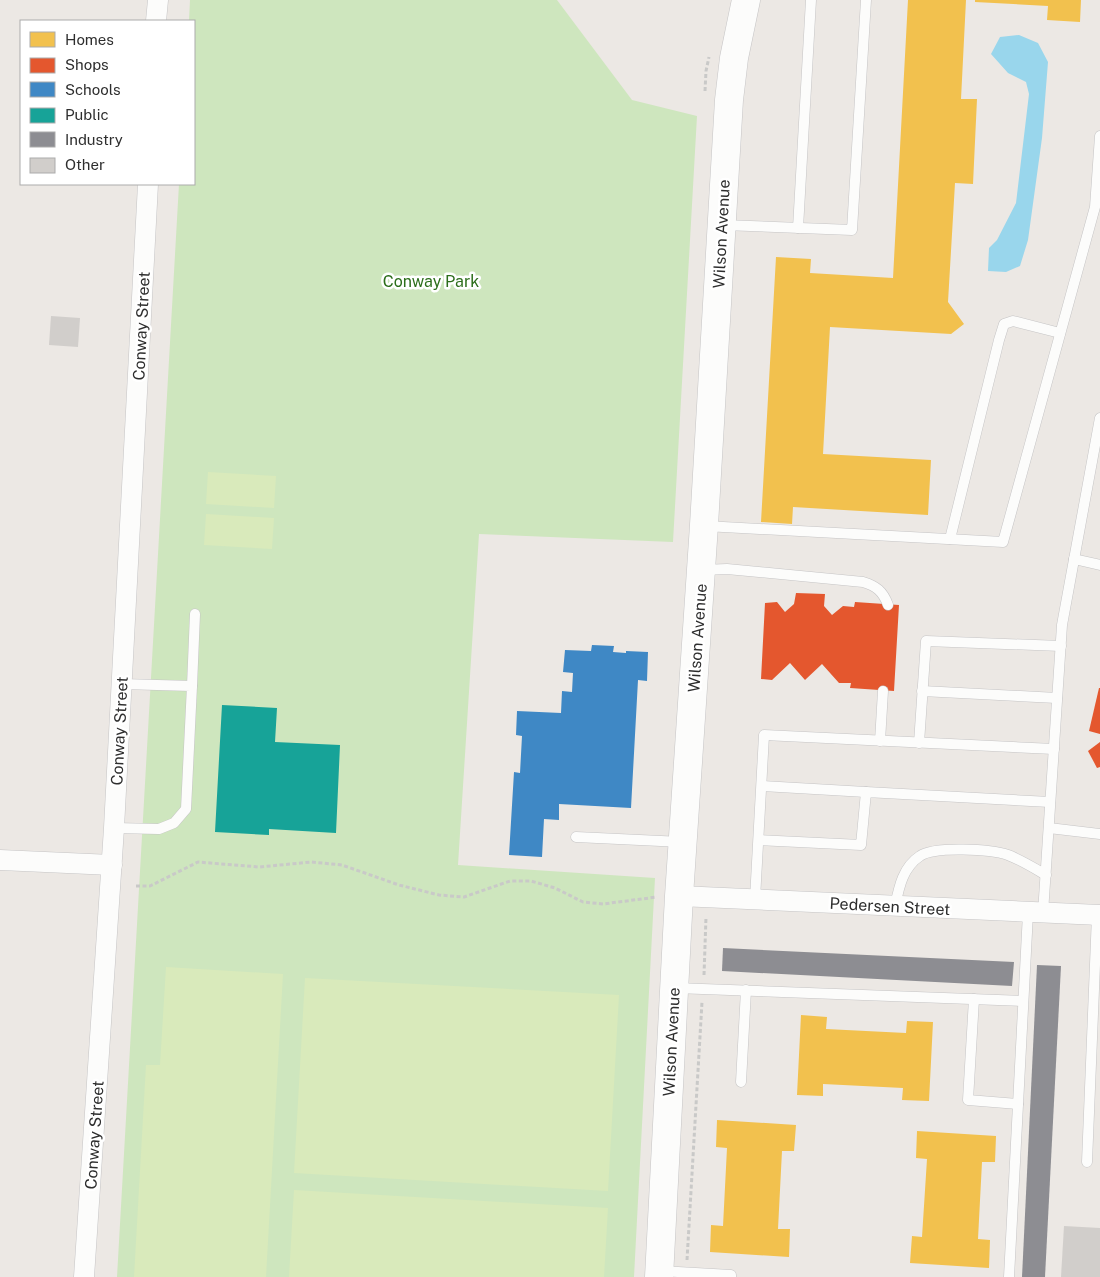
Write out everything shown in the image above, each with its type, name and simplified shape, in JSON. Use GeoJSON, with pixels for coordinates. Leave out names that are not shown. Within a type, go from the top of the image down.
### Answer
{"type":"FeatureCollection","features":[{"type":"Feature","properties":{"kind":"street"},"geometry":{"type":"LineString","coordinates":[[156,20],[158,0]]}},
{"type":"Feature","properties":{"kind":"street","name":"Wilson Avenue"},"geometry":{"type":"LineString","coordinates":[[659,1274],[679,896],[702,570],[729,100],[734,58],[746,0]]}},
{"type":"Feature","properties":{"kind":"street","name":"Conway Street"},"geometry":{"type":"LineString","coordinates":[[84,1277],[112,865],[148,185]]}},
{"type":"Feature","properties":{"kind":"street"},"geometry":{"type":"LineString","coordinates":[[0,860],[112,865]]}},
{"type":"Feature","properties":{"kind":"street","name":"Pedersen Street"},"geometry":{"type":"LineString","coordinates":[[679,896],[1099,915]]}},
{"type":"Feature","properties":{"kind":"lane"},"geometry":{"type":"LineString","coordinates":[[798,228],[811,0]]}},
{"type":"Feature","properties":{"kind":"lane"},"geometry":{"type":"LineString","coordinates":[[722,225],[852,230],[866,0]]}},
{"type":"Feature","properties":{"kind":"lane"},"geometry":{"type":"LineString","coordinates":[[704,526],[1003,542],[1095,207],[1100,136]]}},
{"type":"Feature","properties":{"kind":"lane"},"geometry":{"type":"LineString","coordinates":[[950,539],[1004,324],[1013,321],[1060,332]]}},
{"type":"Feature","properties":{"kind":"lane"},"geometry":{"type":"LineString","coordinates":[[1009,1277],[1023,1001],[1036,913],[1046,875],[1062,625],[1100,418]]}},
{"type":"Feature","properties":{"kind":"lane"},"geometry":{"type":"LineString","coordinates":[[1074,559],[1100,565]]}},
{"type":"Feature","properties":{"kind":"lane"},"geometry":{"type":"LineString","coordinates":[[702,570],[727,569],[863,582],[874,586],[884,594],[888,605]]}},
{"type":"Feature","properties":{"kind":"lane"},"geometry":{"type":"LineString","coordinates":[[114,828],[159,829],[174,823],[186,809],[196,614]]}},
{"type":"Feature","properties":{"kind":"lane"},"geometry":{"type":"LineString","coordinates":[[919,743],[926,641],[1061,646]]}},
{"type":"Feature","properties":{"kind":"lane"},"geometry":{"type":"LineString","coordinates":[[122,684],[192,686]]}},
{"type":"Feature","properties":{"kind":"lane"},"geometry":{"type":"LineString","coordinates":[[880,741],[883,691]]}},
{"type":"Feature","properties":{"kind":"lane"},"geometry":{"type":"LineString","coordinates":[[922,691],[1058,698]]}},
{"type":"Feature","properties":{"kind":"lane"},"geometry":{"type":"LineString","coordinates":[[755,899],[764,735],[1054,749]]}},
{"type":"Feature","properties":{"kind":"lane"},"geometry":{"type":"LineString","coordinates":[[762,786],[1050,802]]}},
{"type":"Feature","properties":{"kind":"lane"},"geometry":{"type":"LineString","coordinates":[[759,840],[861,845],[866,792]]}},
{"type":"Feature","properties":{"kind":"lane"},"geometry":{"type":"LineString","coordinates":[[1049,828],[1100,834]]}},
{"type":"Feature","properties":{"kind":"lane"},"geometry":{"type":"LineString","coordinates":[[576,837],[683,842]]}},
{"type":"Feature","properties":{"kind":"lane"},"geometry":{"type":"LineString","coordinates":[[895,906],[900,882],[904,874],[920,856],[930,851],[996,852],[1008,855],[1046,875]]}},
{"type":"Feature","properties":{"kind":"lane"},"geometry":{"type":"LineString","coordinates":[[1087,1162],[1099,915]]}},
{"type":"Feature","properties":{"kind":"lane"},"geometry":{"type":"LineString","coordinates":[[674,988],[1023,1001]]}},
{"type":"Feature","properties":{"kind":"lane"},"geometry":{"type":"LineString","coordinates":[[741,1082],[746,990]]}},
{"type":"Feature","properties":{"kind":"lane"},"geometry":{"type":"LineString","coordinates":[[974,999],[968,1100],[1018,1104]]}},
{"type":"Feature","properties":{"kind":"lane"},"geometry":{"type":"LineString","coordinates":[[659,1274],[687,1272],[731,1275],[731,1277]]}},
{"type":"Feature","properties":{"kind":"path"},"geometry":{"type":"LineString","coordinates":[[136,886],[150,886],[198,862],[259,867],[311,862],[342,865],[399,886],[439,896],[464,897],[510,881],[531,881],[555,888],[583,902],[603,904],[679,896]]}},
{"type":"Feature","properties":{"kind":"path"},"geometry":{"type":"LineString","coordinates":[[687,1272],[706,917]]}},
{"type":"Feature","properties":{"kind":"green space","name":"Conway Park"},"geometry":{"type":"Polygon","coordinates":[[[190,0],[557,0],[632,100],[697,116],[673,542],[479,534],[458,865],[655,878],[634,1277],[117,1277],[179,185],[195,185],[195,20],[189,20],[190,0]]]}},
{"type":"Feature","properties":{"kind":"green space"},"geometry":{"type":"Polygon","coordinates":[[[208,472],[276,476],[274,508],[206,504],[208,472]]]}},
{"type":"Feature","properties":{"kind":"green space"},"geometry":{"type":"Polygon","coordinates":[[[206,514],[274,518],[272,549],[204,545],[206,514]]]}},
{"type":"Feature","properties":{"kind":"green space"},"geometry":{"type":"Polygon","coordinates":[[[166,967],[283,974],[266,1277],[134,1277],[146,1065],[160,1065],[166,967]]]}},
{"type":"Feature","properties":{"kind":"green space"},"geometry":{"type":"Polygon","coordinates":[[[305,978],[619,995],[608,1191],[294,1173],[305,978]]]}},
{"type":"Feature","properties":{"kind":"green space"},"geometry":{"type":"Polygon","coordinates":[[[294,1190],[608,1208],[604,1277],[289,1277],[294,1190]]]}},
{"type":"Feature","properties":{"kind":"water"},"geometry":{"type":"Polygon","coordinates":[[[1019,35],[1038,43],[1048,62],[1042,138],[1028,240],[1020,266],[1006,272],[988,271],[989,248],[997,240],[1016,203],[1029,94],[1026,82],[1008,73],[991,54],[1000,37],[1019,35]]]}},
{"type":"Feature","properties":{"kind":"building: Homes"},"geometry":{"type":"Polygon","coordinates":[[[908,0],[966,0],[961,99],[977,99],[973,184],[955,183],[948,302],[964,324],[951,334],[830,327],[823,454],[931,460],[928,515],[793,507],[792,524],[761,522],[776,257],[811,259],[810,273],[893,278],[908,0]]]}},
{"type":"Feature","properties":{"kind":"building: Homes"},"geometry":{"type":"Polygon","coordinates":[[[975,0],[1081,0],[1080,22],[1047,20],[1048,6],[975,2],[975,0]]]}},
{"type":"Feature","properties":{"kind":"building: Homes"},"geometry":{"type":"Polygon","coordinates":[[[801,1015],[827,1017],[826,1029],[906,1033],[907,1021],[933,1022],[929,1101],[902,1100],[903,1088],[823,1084],[823,1096],[797,1095],[801,1015]]]}},
{"type":"Feature","properties":{"kind":"building: Homes"},"geometry":{"type":"Polygon","coordinates":[[[717,1120],[796,1125],[794,1151],[782,1151],[778,1229],[790,1229],[789,1257],[710,1252],[711,1225],[723,1226],[727,1148],[716,1147],[717,1120]]]}},
{"type":"Feature","properties":{"kind":"building: Homes"},"geometry":{"type":"Polygon","coordinates":[[[917,1131],[996,1136],[995,1162],[982,1162],[978,1239],[990,1240],[989,1268],[910,1263],[912,1236],[922,1237],[927,1159],[916,1158],[917,1131]]]}},
{"type":"Feature","properties":{"kind":"building: Shops"},"geometry":{"type":"Polygon","coordinates":[[[796,593],[825,594],[824,606],[832,615],[843,606],[854,607],[855,602],[899,605],[894,691],[850,688],[851,683],[839,683],[822,664],[805,680],[790,663],[772,680],[761,679],[765,603],[777,602],[785,612],[794,604],[796,593]]]}},
{"type":"Feature","properties":{"kind":"building: Shops"},"geometry":{"type":"Polygon","coordinates":[[[1100,688],[1100,734],[1089,731],[1100,688]]]}},
{"type":"Feature","properties":{"kind":"building: Shops"},"geometry":{"type":"Polygon","coordinates":[[[1100,742],[1100,767],[1097,768],[1088,751],[1100,742]]]}},
{"type":"Feature","properties":{"kind":"building: Schools"},"geometry":{"type":"Polygon","coordinates":[[[592,645],[614,646],[613,652],[648,652],[647,681],[638,680],[631,808],[559,804],[559,820],[544,819],[542,857],[509,855],[514,772],[520,773],[522,736],[516,735],[517,711],[561,713],[562,691],[572,692],[573,673],[563,672],[565,650],[591,651],[592,645]]]}},
{"type":"Feature","properties":{"kind":"building: Public"},"geometry":{"type":"Polygon","coordinates":[[[222,705],[277,708],[275,742],[340,745],[336,833],[269,829],[269,835],[215,832],[222,705]]]}},
{"type":"Feature","properties":{"kind":"building: Industry"},"geometry":{"type":"Polygon","coordinates":[[[723,948],[1014,962],[1012,986],[722,971],[723,948]]]}},
{"type":"Feature","properties":{"kind":"building: Industry"},"geometry":{"type":"Polygon","coordinates":[[[1037,965],[1061,966],[1045,1277],[1022,1277],[1037,965]]]}},
{"type":"Feature","properties":{"kind":"building: Other"},"geometry":{"type":"Polygon","coordinates":[[[51,316],[80,318],[78,347],[49,345],[51,316]]]}},
{"type":"Feature","properties":{"kind":"building: Other"},"geometry":{"type":"Polygon","coordinates":[[[1064,1226],[1100,1228],[1100,1277],[1061,1277],[1064,1226]]]}}]}
